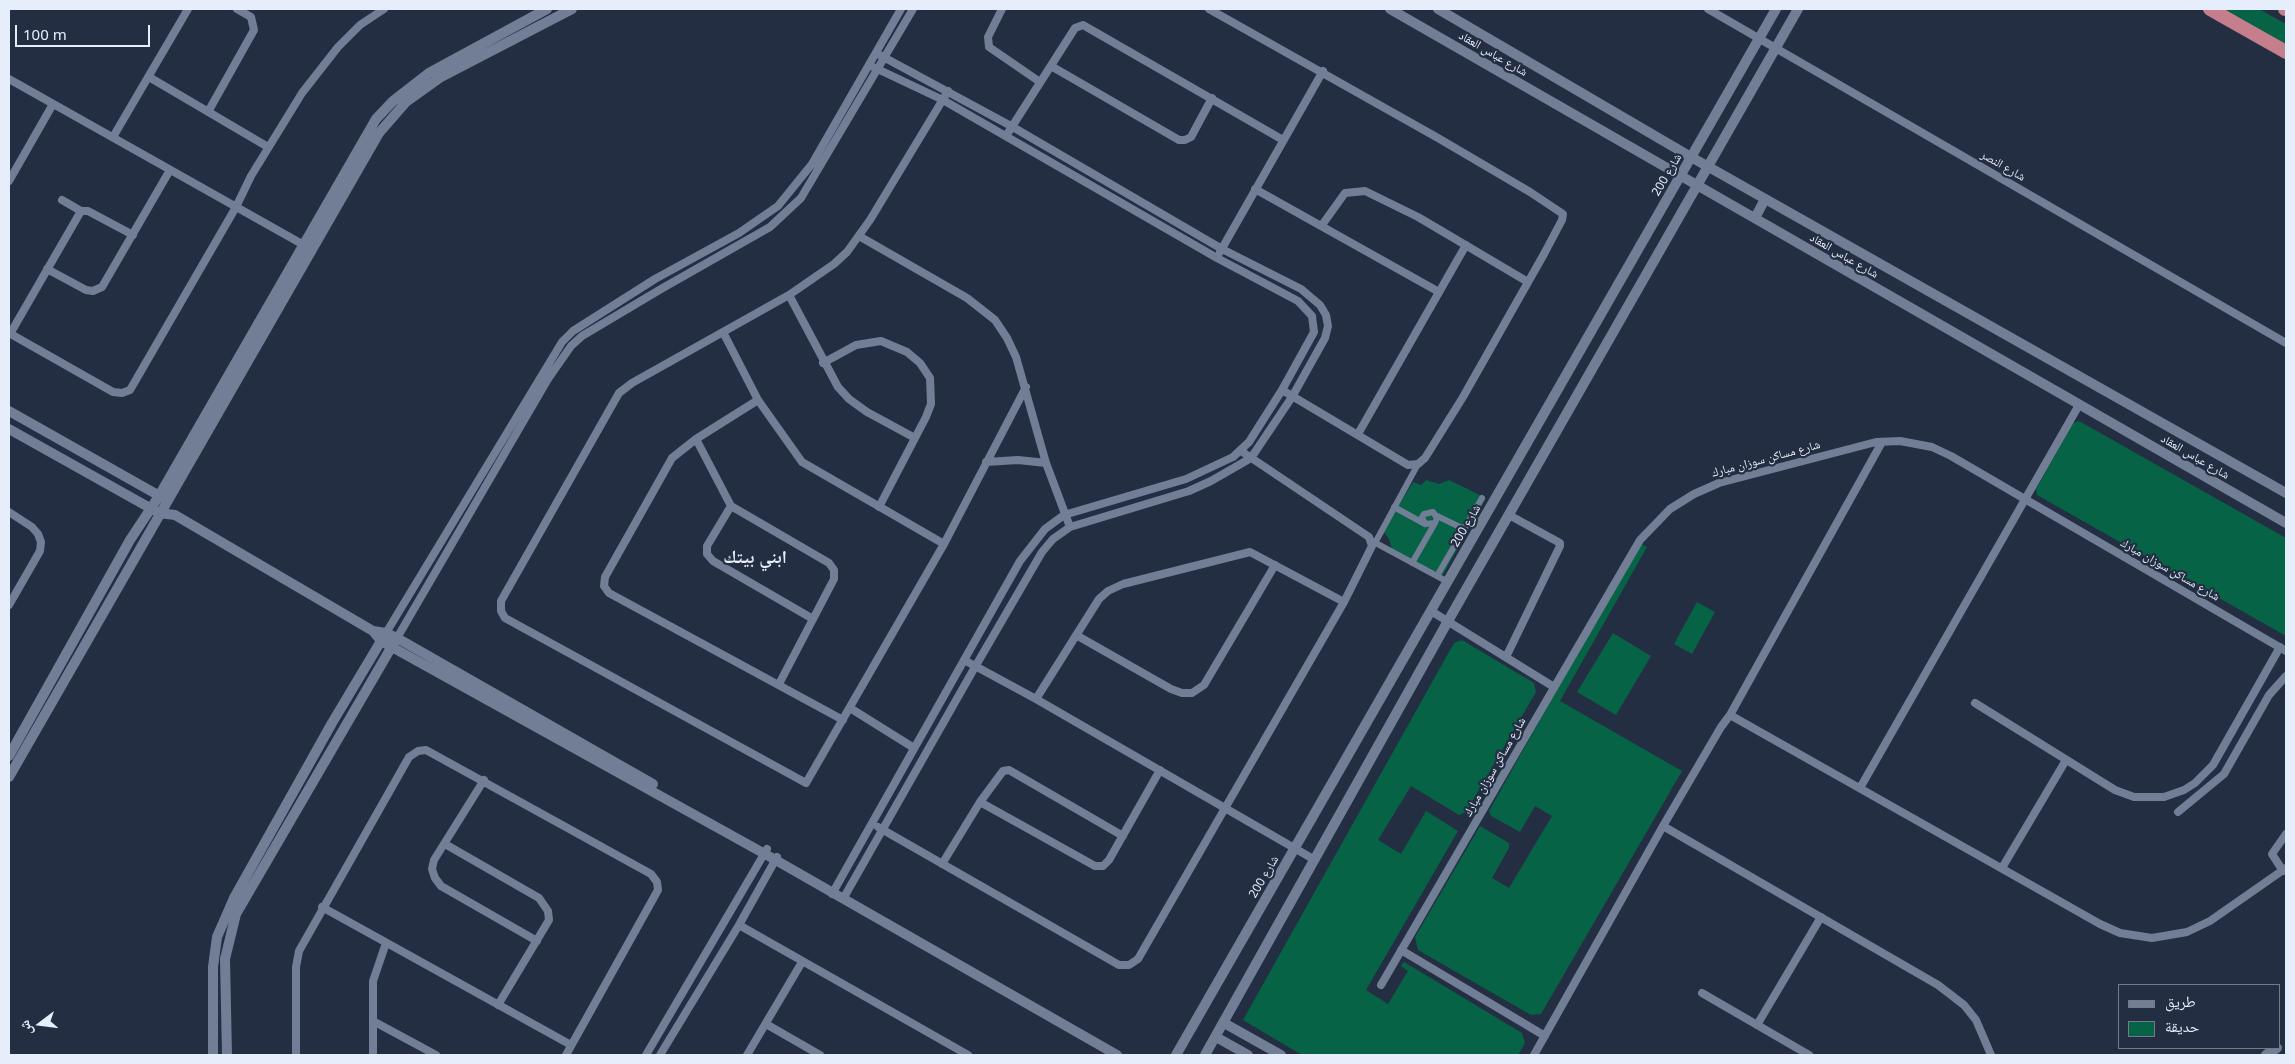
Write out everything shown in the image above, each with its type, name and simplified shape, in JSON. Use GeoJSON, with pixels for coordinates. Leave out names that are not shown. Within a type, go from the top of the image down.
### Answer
{"type":"FeatureCollection","features":[{"type":"Feature","properties":{"kind":"highway"},"geometry":{"type":"LineString","coordinates":[[2210,9],[2286,52]]}},
{"type":"Feature","properties":{"kind":"street"},"geometry":{"type":"LineString","coordinates":[[113,137],[188,9]]}},
{"type":"Feature","properties":{"kind":"street"},"geometry":{"type":"LineString","coordinates":[[208,112],[254,30],[251,17],[237,9]]}},
{"type":"Feature","properties":{"kind":"street"},"geometry":{"type":"LineString","coordinates":[[163,498],[302,244],[350,161],[382,113],[414,84],[445,63],[547,9]]}},
{"type":"Feature","properties":{"kind":"street"},"geometry":{"type":"LineString","coordinates":[[9,756],[387,122],[417,94],[466,62],[572,9]]}},
{"type":"Feature","properties":{"kind":"street"},"geometry":{"type":"LineString","coordinates":[[213,1055],[215,946],[234,898],[332,723],[562,342],[573,331],[655,279],[739,233],[778,206],[812,164],[902,9]]}},
{"type":"Feature","properties":{"kind":"street"},"geometry":{"type":"LineString","coordinates":[[227,1055],[225,959],[236,914],[562,358],[582,336],[770,227],[801,198],[913,9]]}},
{"type":"Feature","properties":{"kind":"street"},"geometry":{"type":"LineString","coordinates":[[1002,9],[988,37],[989,47],[1040,82]]}},
{"type":"Feature","properties":{"kind":"street"},"geometry":{"type":"LineString","coordinates":[[872,824],[1119,965],[1130,965],[1138,959],[1344,602],[1374,542],[1418,464],[1426,458],[1463,397],[1562,220],[1561,212],[1323,71],[1209,9]]}},
{"type":"Feature","properties":{"kind":"street","name":"شارع عباس العقاد"},"geometry":{"type":"LineString","coordinates":[[1390,9],[2286,523]]}},
{"type":"Feature","properties":{"kind":"street","name":"شارع عباس العقاد"},"geometry":{"type":"LineString","coordinates":[[1438,9],[1691,158],[2286,493]]}},
{"type":"Feature","properties":{"kind":"street","name":"شارع النصر"},"geometry":{"type":"LineString","coordinates":[[1708,9],[2286,343]]}},
{"type":"Feature","properties":{"kind":"street","name":"شارع 200"},"geometry":{"type":"LineString","coordinates":[[1176,1055],[1296,849],[1776,9]]}},
{"type":"Feature","properties":{"kind":"street"},"geometry":{"type":"LineString","coordinates":[[1205,1055],[1448,621],[1798,9]]}},
{"type":"Feature","properties":{"kind":"street"},"geometry":{"type":"LineString","coordinates":[[82,211],[9,334],[113,392],[126,392],[134,386],[268,147],[302,93],[323,65],[360,25],[379,10]]}},
{"type":"Feature","properties":{"kind":"street"},"geometry":{"type":"LineString","coordinates":[[1006,136],[1075,28],[1083,25],[1284,140]]}},
{"type":"Feature","properties":{"kind":"street"},"geometry":{"type":"LineString","coordinates":[[844,896],[1042,552],[1053,538],[1070,527],[1188,491],[1211,481],[1251,458],[1292,397],[1325,338],[1328,326],[1326,315],[1320,304],[1301,289],[1222,249],[1011,126],[876,53]]}},
{"type":"Feature","properties":{"kind":"street"},"geometry":{"type":"LineString","coordinates":[[833,890],[1020,561],[1045,529],[1064,515],[1186,480],[1220,464],[1241,451],[1249,442],[1282,390],[1314,332],[1312,316],[1298,301],[1217,258],[943,100],[869,64]]}},
{"type":"Feature","properties":{"kind":"street"},"geometry":{"type":"LineString","coordinates":[[1051,66],[1179,140],[1191,137],[1212,98]]}},
{"type":"Feature","properties":{"kind":"street"},"geometry":{"type":"LineString","coordinates":[[1217,258],[1323,71]]}},
{"type":"Feature","properties":{"kind":"street"},"geometry":{"type":"LineString","coordinates":[[149,77],[268,147]]}},
{"type":"Feature","properties":{"kind":"street"},"geometry":{"type":"LineString","coordinates":[[9,79],[302,244]]}},
{"type":"Feature","properties":{"kind":"street"},"geometry":{"type":"LineString","coordinates":[[948,91],[859,236],[834,264],[789,295],[724,334],[632,383],[620,393],[501,601],[501,611],[506,618],[805,783],[944,544],[1026,387]]}},
{"type":"Feature","properties":{"kind":"street"},"geometry":{"type":"LineString","coordinates":[[9,181],[53,104]]}},
{"type":"Feature","properties":{"kind":"street"},"geometry":{"type":"LineString","coordinates":[[350,161],[360,166]]}},
{"type":"Feature","properties":{"kind":"street"},"geometry":{"type":"LineString","coordinates":[[47,269],[86,290],[96,290],[104,284],[170,170]]}},
{"type":"Feature","properties":{"kind":"street"},"geometry":{"type":"LineString","coordinates":[[1255,189],[1439,292]]}},
{"type":"Feature","properties":{"kind":"street"},"geometry":{"type":"LineString","coordinates":[[1322,225],[1335,204],[1345,193],[1365,191],[1418,217],[1528,282]]}},
{"type":"Feature","properties":{"kind":"street"},"geometry":{"type":"LineString","coordinates":[[1754,218],[1765,199]]}},
{"type":"Feature","properties":{"kind":"street"},"geometry":{"type":"LineString","coordinates":[[62,200],[132,235]]}},
{"type":"Feature","properties":{"kind":"street"},"geometry":{"type":"LineString","coordinates":[[859,236],[981,307],[995,320],[1008,338],[1026,387],[1046,463],[1070,527]]}},
{"type":"Feature","properties":{"kind":"street"},"geometry":{"type":"LineString","coordinates":[[1358,434],[1466,245]]}},
{"type":"Feature","properties":{"kind":"street"},"geometry":{"type":"LineString","coordinates":[[655,279],[661,289]]}},
{"type":"Feature","properties":{"kind":"street"},"geometry":{"type":"LineString","coordinates":[[789,295],[838,387],[849,399],[915,438]]}},
{"type":"Feature","properties":{"kind":"street"},"geometry":{"type":"LineString","coordinates":[[724,334],[758,400],[802,462],[944,544]]}},
{"type":"Feature","properties":{"kind":"street"},"geometry":{"type":"LineString","coordinates":[[823,362],[856,345],[872,342],[889,343],[907,352],[920,363],[930,378],[932,390],[926,417],[878,506]]}},
{"type":"Feature","properties":{"kind":"street"},"geometry":{"type":"LineString","coordinates":[[1282,390],[1408,464],[1418,464]]}},
{"type":"Feature","properties":{"kind":"street"},"geometry":{"type":"LineString","coordinates":[[758,400],[696,438],[680,450],[664,468],[605,577],[604,586],[609,593],[843,720]]}},
{"type":"Feature","properties":{"kind":"street"},"geometry":{"type":"LineString","coordinates":[[1860,788],[2079,405]]}},
{"type":"Feature","properties":{"kind":"street"},"geometry":{"type":"LineString","coordinates":[[9,411],[163,498],[175,515]]}},
{"type":"Feature","properties":{"kind":"street"},"geometry":{"type":"LineString","coordinates":[[9,429],[155,511],[175,515],[373,632],[394,642],[1127,1055]]}},
{"type":"Feature","properties":{"kind":"street"},"geometry":{"type":"LineString","coordinates":[[34,443],[41,430]]}},
{"type":"Feature","properties":{"kind":"street"},"geometry":{"type":"LineString","coordinates":[[696,438],[731,506],[829,564],[834,570],[834,579],[779,684]]}},
{"type":"Feature","properties":{"kind":"street"},"geometry":{"type":"LineString","coordinates":[[1534,1055],[1720,727],[1730,715],[1882,442]]}},
{"type":"Feature","properties":{"kind":"street","name":"شارع مساكن سوزان مبارك"},"geometry":{"type":"LineString","coordinates":[[1381,985],[1640,540],[1670,509],[1694,494],[1719,483],[1882,442],[1912,442],[1942,451],[2283,649]]}},
{"type":"Feature","properties":{"kind":"street"},"geometry":{"type":"LineString","coordinates":[[1241,451],[1374,542],[1448,582]]}},
{"type":"Feature","properties":{"kind":"street"},"geometry":{"type":"LineString","coordinates":[[986,462],[1018,460],[1046,463]]}},
{"type":"Feature","properties":{"kind":"street"},"geometry":{"type":"LineString","coordinates":[[1437,576],[1482,498]]}},
{"type":"Feature","properties":{"kind":"street"},"geometry":{"type":"LineString","coordinates":[[731,506],[707,546],[707,554],[713,561],[813,619]]}},
{"type":"Feature","properties":{"kind":"street"},"geometry":{"type":"LineString","coordinates":[[1394,507],[1425,524],[1435,523]]}},
{"type":"Feature","properties":{"kind":"street"},"geometry":{"type":"LineString","coordinates":[[9,777],[155,511]]}},
{"type":"Feature","properties":{"kind":"street"},"geometry":{"type":"LineString","coordinates":[[9,512],[32,527],[38,534],[41,542],[36,559],[9,605]]}},
{"type":"Feature","properties":{"kind":"street"},"geometry":{"type":"LineString","coordinates":[[1425,524],[1422,517],[1424,514],[1432,512],[1464,529]]}},
{"type":"Feature","properties":{"kind":"street"},"geometry":{"type":"LineString","coordinates":[[1412,563],[1435,523],[1435,515]]}},
{"type":"Feature","properties":{"kind":"street"},"geometry":{"type":"LineString","coordinates":[[1506,657],[1560,546],[1560,543],[1509,515]]}},
{"type":"Feature","properties":{"kind":"street"},"geometry":{"type":"LineString","coordinates":[[1036,699],[1099,599],[1108,591],[1123,584],[1244,552],[1256,554],[1344,602]]}},
{"type":"Feature","properties":{"kind":"street"},"geometry":{"type":"LineString","coordinates":[[1076,635],[1171,689],[1182,694],[1192,693],[1204,685],[1275,565]]}},
{"type":"Feature","properties":{"kind":"street"},"geometry":{"type":"LineString","coordinates":[[1431,611],[1554,687]]}},
{"type":"Feature","properties":{"kind":"street"},"geometry":{"type":"LineString","coordinates":[[1975,702],[2115,790],[2144,798],[2164,797],[2184,790],[2195,783],[2213,765],[2283,649]]}},
{"type":"Feature","properties":{"kind":"street"},"geometry":{"type":"LineString","coordinates":[[964,660],[1036,699],[1315,860]]}},
{"type":"Feature","properties":{"kind":"street"},"geometry":{"type":"LineString","coordinates":[[2178,812],[2224,774],[2269,695],[2286,676]]}},
{"type":"Feature","properties":{"kind":"street"},"geometry":{"type":"LineString","coordinates":[[850,708],[914,748]]}},
{"type":"Feature","properties":{"kind":"street"},"geometry":{"type":"LineString","coordinates":[[1730,715],[2110,929],[2130,936],[2152,938],[2176,935],[2199,927],[2284,870],[2272,854],[2274,848],[2286,834]]}},
{"type":"Feature","properties":{"kind":"street"},"geometry":{"type":"LineString","coordinates":[[296,1055],[296,967],[299,951],[322,907],[409,757],[418,750],[426,750],[484,780],[651,874],[657,882],[658,890],[566,1055]]}},
{"type":"Feature","properties":{"kind":"street"},"geometry":{"type":"LineString","coordinates":[[2002,868],[2066,760]]}},
{"type":"Feature","properties":{"kind":"street"},"geometry":{"type":"LineString","coordinates":[[2213,765],[2224,774]]}},
{"type":"Feature","properties":{"kind":"street"},"geometry":{"type":"LineString","coordinates":[[942,864],[998,774],[1009,770],[1123,836]]}},
{"type":"Feature","properties":{"kind":"street"},"geometry":{"type":"LineString","coordinates":[[980,802],[1095,866],[1103,866],[1109,860],[1160,770]]}},
{"type":"Feature","properties":{"kind":"street"},"geometry":{"type":"LineString","coordinates":[[484,780],[434,860],[432,869],[435,878],[441,886],[537,941]]}},
{"type":"Feature","properties":{"kind":"street"},"geometry":{"type":"LineString","coordinates":[[1663,826],[1938,984],[1952,995],[1976,1020],[1991,1055]]}},
{"type":"Feature","properties":{"kind":"street"},"geometry":{"type":"LineString","coordinates":[[445,844],[539,898],[548,911],[549,920],[498,1005]]}},
{"type":"Feature","properties":{"kind":"street"},"geometry":{"type":"LineString","coordinates":[[646,1055],[766,852]]}},
{"type":"Feature","properties":{"kind":"street"},"geometry":{"type":"LineString","coordinates":[[660,1055],[739,925],[777,858]]}},
{"type":"Feature","properties":{"kind":"street"},"geometry":{"type":"LineString","coordinates":[[844,896],[1117,1055]]}},
{"type":"Feature","properties":{"kind":"street"},"geometry":{"type":"LineString","coordinates":[[322,907],[571,1045]]}},
{"type":"Feature","properties":{"kind":"street"},"geometry":{"type":"LineString","coordinates":[[1757,1025],[1821,917]]}},
{"type":"Feature","properties":{"kind":"street"},"geometry":{"type":"LineString","coordinates":[[739,925],[968,1055]]}},
{"type":"Feature","properties":{"kind":"street"},"geometry":{"type":"LineString","coordinates":[[373,1055],[373,981],[386,944]]}},
{"type":"Feature","properties":{"kind":"street"},"geometry":{"type":"LineString","coordinates":[[1401,950],[1545,1036]]}},
{"type":"Feature","properties":{"kind":"street"},"geometry":{"type":"LineString","coordinates":[[747,1055],[802,962]]}},
{"type":"Feature","properties":{"kind":"street"},"geometry":{"type":"LineString","coordinates":[[1702,993],[1810,1055]]}},
{"type":"Feature","properties":{"kind":"street"},"geometry":{"type":"LineString","coordinates":[[373,1021],[436,1055]]}},
{"type":"Feature","properties":{"kind":"street"},"geometry":{"type":"LineString","coordinates":[[1224,1023],[1281,1055]]}},
{"type":"Feature","properties":{"kind":"street"},"geometry":{"type":"LineString","coordinates":[[766,1024],[820,1055]]}},
{"type":"Feature","properties":{"kind":"street"},"geometry":{"type":"LineString","coordinates":[[1216,1037],[1248,1055],[1255,1040]]}},
{"type":"Feature","properties":{"kind":"street"},"geometry":{"type":"LineString","coordinates":[[213,1043],[227,1044]]}},
{"type":"Feature","properties":{"kind":"green space"},"geometry":{"type":"Polygon","coordinates":[[[2224,9],[2259,9],[2286,24],[2286,45],[2224,9]]]}},
{"type":"Feature","properties":{"kind":"green space"},"geometry":{"type":"Polygon","coordinates":[[[2079,421],[2286,538],[2286,636],[2037,495],[2036,489],[2073,423],[2079,421]]]}},
{"type":"Feature","properties":{"kind":"green space"},"geometry":{"type":"Polygon","coordinates":[[[1426,480],[1439,484],[1449,480],[1486,498],[1441,578],[1392,550],[1389,539],[1383,531],[1413,482],[1421,485],[1426,480]]]}},
{"type":"Feature","properties":{"kind":"green space"},"geometry":{"type":"Polygon","coordinates":[[[1639,543],[1647,547],[1560,701],[1682,771],[1541,1014],[1531,1015],[1418,950],[1415,937],[1480,826],[1509,843],[1509,848],[1492,878],[1509,888],[1552,816],[1535,806],[1520,832],[1491,816],[1489,811],[1639,543]]]}},
{"type":"Feature","properties":{"kind":"green space"},"geometry":{"type":"Polygon","coordinates":[[[1697,602],[1715,612],[1692,654],[1674,644],[1697,602]]]}},
{"type":"Feature","properties":{"kind":"green space"},"geometry":{"type":"Polygon","coordinates":[[[1613,633],[1651,656],[1616,715],[1577,692],[1613,633]]]}},
{"type":"Feature","properties":{"kind":"green space"},"geometry":{"type":"Polygon","coordinates":[[[1462,640],[1534,683],[1536,692],[1466,812],[1459,815],[1411,786],[1378,840],[1401,854],[1426,811],[1458,831],[1366,990],[1388,1004],[1408,971],[1401,966],[1404,962],[1522,1033],[1525,1043],[1518,1055],[1302,1055],[1243,1020],[1454,643],[1462,640]]]}},
{"type":"Feature","properties":{"kind":"district","name":"ابني بيتك"},"geometry":{"type":"Point","coordinates":[755,558]}}]}
